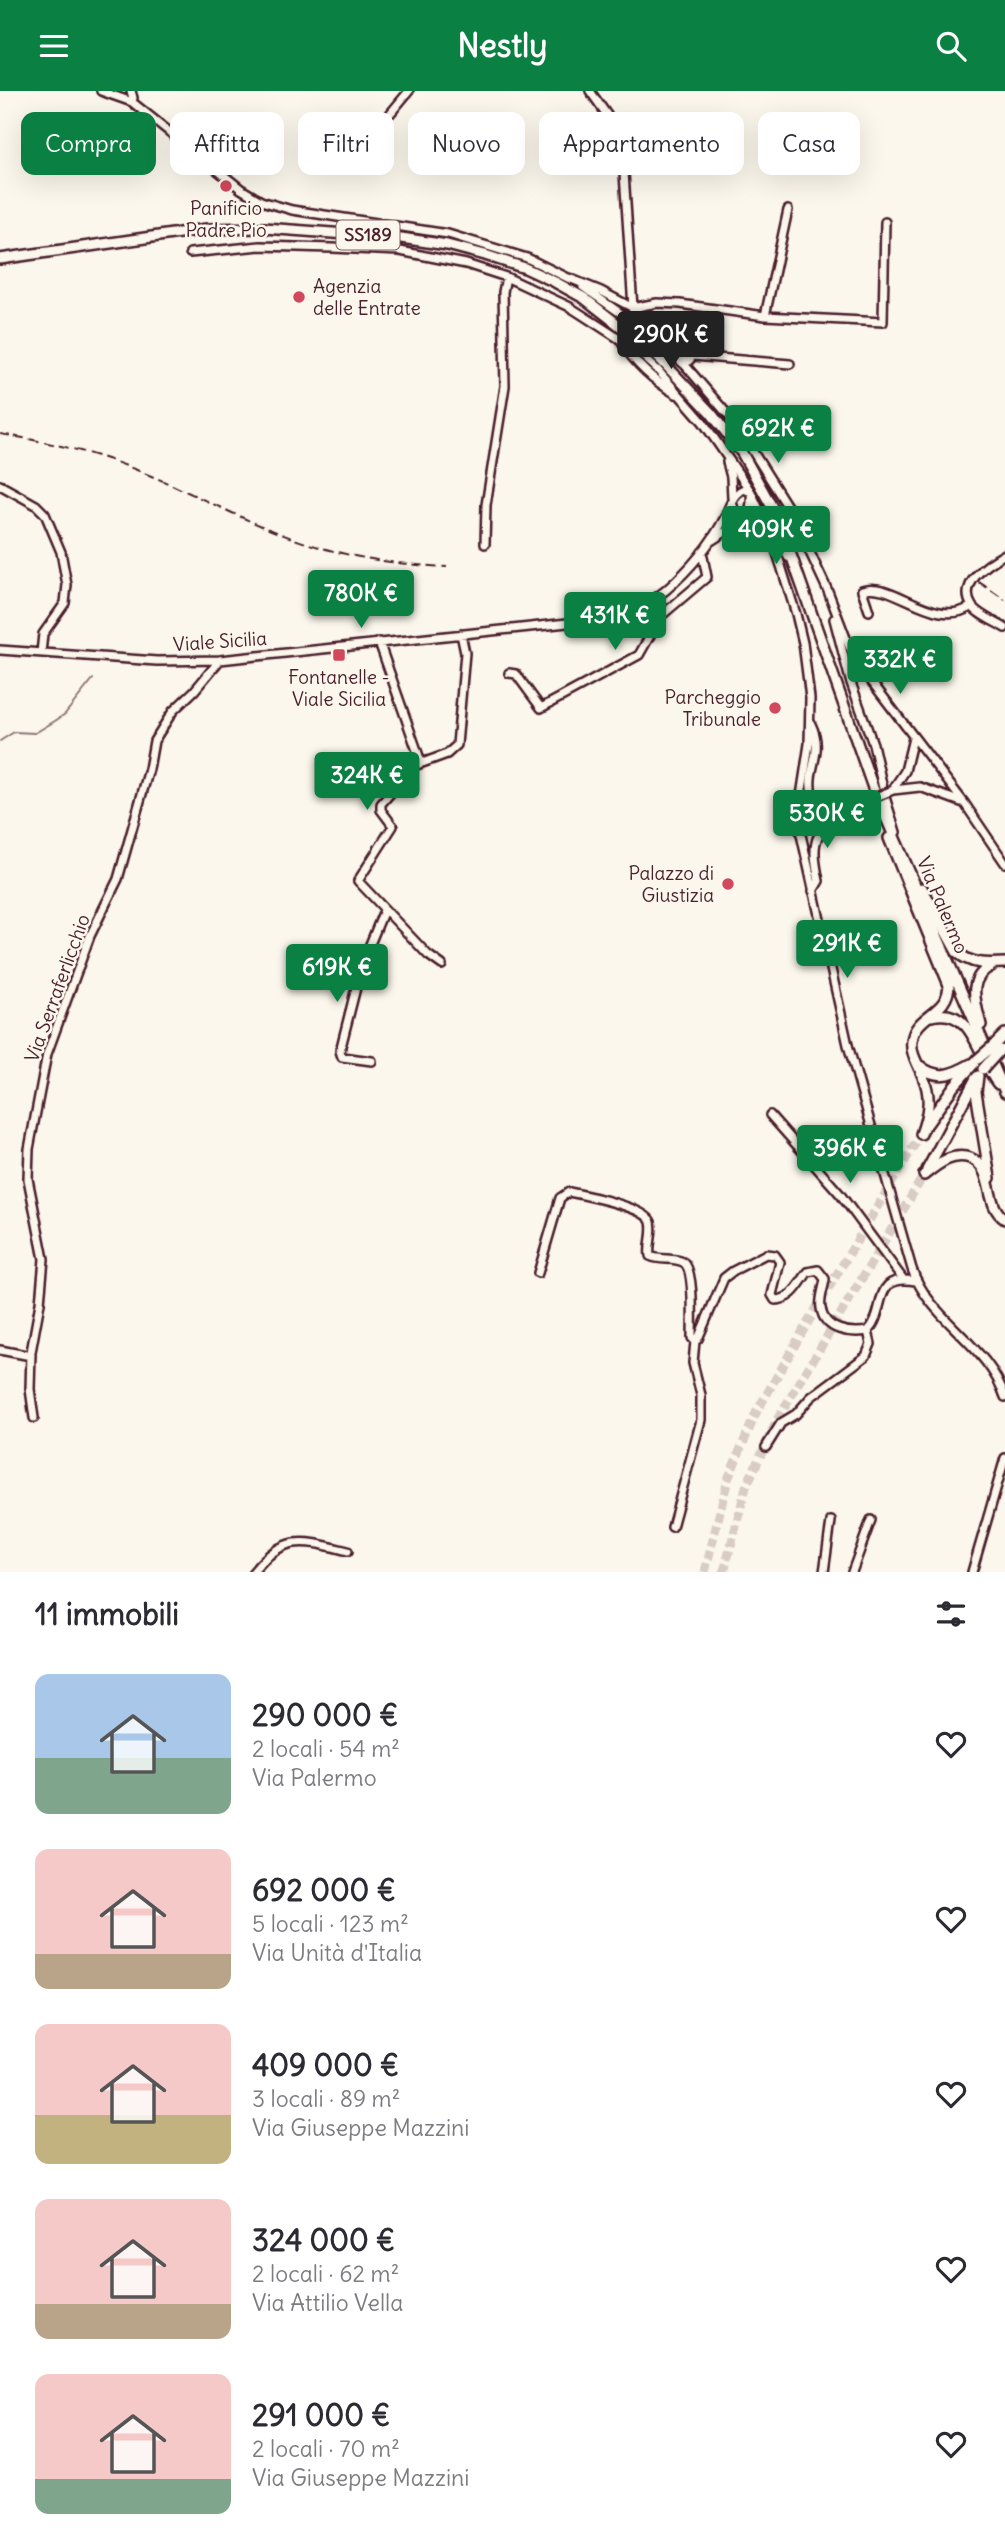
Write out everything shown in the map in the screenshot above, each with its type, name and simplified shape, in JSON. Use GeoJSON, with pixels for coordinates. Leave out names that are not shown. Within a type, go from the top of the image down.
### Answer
{"type":"FeatureCollection","features":[{"type":"Feature","properties":{"kind":"main road","name":"Via Palermo"},"geometry":{"type":"LineString","coordinates":[[0,259],[207,229],[264,228],[401,238],[485,255],[555,282],[584,298],[647,347],[659,365],[711,413],[742,453],[764,489],[791,549],[873,788],[1005,1093]]}},
{"type":"Feature","properties":{"kind":"main road"},"geometry":{"type":"LineString","coordinates":[[840,697],[849,738],[861,771],[948,978],[949,991],[943,1004],[919,1025],[912,1037],[912,1051],[928,1092],[928,1110],[921,1134],[954,1086],[980,1068],[1001,1047],[1005,1035]]}},
{"type":"Feature","properties":{"kind":"main road"},"geometry":{"type":"LineString","coordinates":[[905,859],[957,952],[972,962],[1002,963]]}},
{"type":"Feature","properties":{"kind":"main road"},"geometry":{"type":"LineString","coordinates":[[1002,963],[989,967],[980,974],[973,992],[989,1056],[1005,1080]]}},
{"type":"Feature","properties":{"kind":"main road"},"geometry":{"type":"LineString","coordinates":[[925,1020],[944,1014],[963,1022],[973,1034],[989,1074],[1005,1093]]}},
{"type":"Feature","properties":{"kind":"main road"},"geometry":{"type":"LineString","coordinates":[[916,1061],[930,1073],[943,1076],[980,1068]]}},
{"type":"Feature","properties":{"kind":"main road"},"geometry":{"type":"LineString","coordinates":[[980,1068],[924,1175],[949,1158],[967,1157],[974,1160],[984,1171],[996,1212],[1005,1219]]}},
{"type":"Feature","properties":{"kind":"main road"},"geometry":{"type":"LineString","coordinates":[[980,1068],[976,1091],[992,1198]]}},
{"type":"Feature","properties":{"kind":"street"},"geometry":{"type":"LineString","coordinates":[[101,91],[132,102],[241,189],[261,201],[292,210],[448,234],[527,257],[633,307],[671,350]]}},
{"type":"Feature","properties":{"kind":"street"},"geometry":{"type":"LineString","coordinates":[[131,91],[132,102]]}},
{"type":"Feature","properties":{"kind":"street"},"geometry":{"type":"LineString","coordinates":[[392,112],[409,91]]}},
{"type":"Feature","properties":{"kind":"street"},"geometry":{"type":"LineString","coordinates":[[590,91],[605,112]]}},
{"type":"Feature","properties":{"kind":"street"},"geometry":{"type":"LineString","coordinates":[[596,99],[600,91]]}},
{"type":"Feature","properties":{"kind":"street"},"geometry":{"type":"LineString","coordinates":[[625,175],[636,324]]}},
{"type":"Feature","properties":{"kind":"street"},"geometry":{"type":"LineString","coordinates":[[765,316],[788,210]]}},
{"type":"Feature","properties":{"kind":"street"},"geometry":{"type":"LineString","coordinates":[[598,296],[627,309],[680,304],[765,316],[883,322],[885,222]]}},
{"type":"Feature","properties":{"kind":"street"},"geometry":{"type":"LineString","coordinates":[[190,253],[260,246],[391,251],[429,255],[506,277],[569,307],[659,365],[680,397],[703,422],[751,492],[772,537],[803,643],[810,698],[810,722],[800,823],[848,1045],[916,1281],[934,1307],[993,1369],[1005,1397]]}},
{"type":"Feature","properties":{"kind":"street"},"geometry":{"type":"LineString","coordinates":[[485,544],[486,505],[505,386],[503,292],[506,277]]}},
{"type":"Feature","properties":{"kind":"street"},"geometry":{"type":"LineString","coordinates":[[569,278],[636,324],[658,344],[684,359],[685,365],[735,423],[792,514],[828,591],[849,646],[862,669],[965,804],[1005,863]]}},
{"type":"Feature","properties":{"kind":"street"},"geometry":{"type":"LineString","coordinates":[[647,321],[649,305]]}},
{"type":"Feature","properties":{"kind":"street"},"geometry":{"type":"LineString","coordinates":[[621,342],[648,375],[680,397]]}},
{"type":"Feature","properties":{"kind":"street"},"geometry":{"type":"LineString","coordinates":[[638,365],[658,344]]}},
{"type":"Feature","properties":{"kind":"street"},"geometry":{"type":"LineString","coordinates":[[648,375],[671,350]]}},
{"type":"Feature","properties":{"kind":"street"},"geometry":{"type":"LineString","coordinates":[[685,365],[693,356],[790,364]]}},
{"type":"Feature","properties":{"kind":"street"},"geometry":{"type":"LineString","coordinates":[[723,451],[732,478],[732,501],[736,516],[764,530],[787,553],[804,604],[818,632]]}},
{"type":"Feature","properties":{"kind":"street"},"geometry":{"type":"LineString","coordinates":[[0,485],[36,505],[45,514],[61,552],[66,596],[62,610],[43,634],[41,653]]}},
{"type":"Feature","properties":{"kind":"street"},"geometry":{"type":"LineString","coordinates":[[732,501],[740,490],[751,492]]}},
{"type":"Feature","properties":{"kind":"street"},"geometry":{"type":"LineString","coordinates":[[708,543],[744,521],[750,510],[751,492]]}},
{"type":"Feature","properties":{"kind":"street","name":"Viale Sicilia"},"geometry":{"type":"LineString","coordinates":[[0,650],[157,661],[220,660],[586,621],[640,605],[665,591],[702,552],[732,501]]}},
{"type":"Feature","properties":{"kind":"street"},"geometry":{"type":"LineString","coordinates":[[735,528],[764,530]]}},
{"type":"Feature","properties":{"kind":"street"},"geometry":{"type":"LineString","coordinates":[[509,673],[516,674],[541,708],[639,655],[661,616],[707,577],[702,552]]}},
{"type":"Feature","properties":{"kind":"street"},"geometry":{"type":"LineString","coordinates":[[1005,554],[990,562],[973,578],[970,591],[972,606],[1005,628]]}},
{"type":"Feature","properties":{"kind":"street"},"geometry":{"type":"LineString","coordinates":[[869,611],[862,590],[868,588],[942,612],[963,611],[972,606]]}},
{"type":"Feature","properties":{"kind":"street"},"geometry":{"type":"LineString","coordinates":[[828,591],[850,680],[873,744],[885,797],[905,859]]}},
{"type":"Feature","properties":{"kind":"street"},"geometry":{"type":"LineString","coordinates":[[442,965],[428,955],[358,881],[393,826],[381,810],[381,804],[414,766],[447,754],[457,745],[465,653],[461,634]]}},
{"type":"Feature","properties":{"kind":"street"},"geometry":{"type":"LineString","coordinates":[[379,642],[421,762]]}},
{"type":"Feature","properties":{"kind":"street","name":"Via Serraferlicchio"},"geometry":{"type":"LineString","coordinates":[[34,1418],[30,1389],[30,1356],[44,1259],[28,1168],[35,1109],[47,1054],[90,936],[118,879],[149,769],[154,741],[173,711],[220,660]]}},
{"type":"Feature","properties":{"kind":"street"},"geometry":{"type":"LineString","coordinates":[[810,722],[818,745],[812,793],[830,807],[857,805]]}},
{"type":"Feature","properties":{"kind":"street"},"geometry":{"type":"LineString","coordinates":[[893,790],[905,771],[914,738]]}},
{"type":"Feature","properties":{"kind":"street"},"geometry":{"type":"LineString","coordinates":[[813,892],[819,881],[813,854],[816,839],[830,823],[857,805],[893,790],[920,787],[965,804]]}},
{"type":"Feature","properties":{"kind":"street"},"geometry":{"type":"LineString","coordinates":[[372,1061],[342,1057],[340,1051],[362,964],[384,910]]}},
{"type":"Feature","properties":{"kind":"street"},"geometry":{"type":"LineString","coordinates":[[770,1115],[840,1194],[903,1279]]}},
{"type":"Feature","properties":{"kind":"street"},"geometry":{"type":"LineString","coordinates":[[538,1273],[560,1198],[565,1193],[606,1200],[642,1213],[651,1221],[650,1255],[654,1258],[683,1262],[688,1267],[692,1300],[692,1338],[695,1341],[693,1363],[701,1395],[701,1420],[672,1527]]}},
{"type":"Feature","properties":{"kind":"street"},"geometry":{"type":"LineString","coordinates":[[695,1341],[724,1278],[768,1254],[775,1255],[780,1262],[772,1295],[775,1300],[793,1293],[808,1272],[818,1270],[825,1279],[821,1308],[825,1318],[844,1331],[854,1333],[868,1331],[875,1324],[881,1294],[892,1282],[903,1279],[916,1281]]}},
{"type":"Feature","properties":{"kind":"street"},"geometry":{"type":"LineString","coordinates":[[766,1447],[781,1423],[796,1414],[811,1397],[866,1356],[871,1344],[868,1331]]}},
{"type":"Feature","properties":{"kind":"street"},"geometry":{"type":"LineString","coordinates":[[0,1350],[30,1356]]}},
{"type":"Feature","properties":{"kind":"street"},"geometry":{"type":"LineString","coordinates":[[972,1572],[1005,1458]]}},
{"type":"Feature","properties":{"kind":"street"},"geometry":{"type":"LineString","coordinates":[[852,1572],[871,1520]]}},
{"type":"Feature","properties":{"kind":"street"},"geometry":{"type":"LineString","coordinates":[[824,1572],[831,1521]]}},
{"type":"Feature","properties":{"kind":"street"},"geometry":{"type":"LineString","coordinates":[[253,1572],[274,1551],[292,1542],[311,1542],[348,1551]]}},
{"type":"Feature","properties":{"kind":"waterway"},"geometry":{"type":"LineString","coordinates":[[0,741],[14,732],[35,733],[55,721],[65,714],[93,679]]}},
{"type":"Feature","properties":{"kind":"tunnel"},"geometry":{"type":"LineString","coordinates":[[705,1572],[728,1479],[756,1413],[921,1134]]}},
{"type":"Feature","properties":{"kind":"tunnel"},"geometry":{"type":"LineString","coordinates":[[724,1572],[746,1487],[777,1420],[924,1175]]}},
{"type":"Feature","properties":{"kind":"railway"},"geometry":{"type":"LineString","coordinates":[[0,434],[66,447],[113,461],[275,532],[326,549],[386,561],[447,567]]}},
{"type":"Feature","properties":{"kind":"railway"},"geometry":{"type":"LineString","coordinates":[[979,582],[1005,600]]}},
{"type":"Feature","properties":{"kind":"place","name":"Panificio Padre Pio"},"geometry":{"type":"Point","coordinates":[226,186]}},
{"type":"Feature","properties":{"kind":"place","name":"Agenzia delle Entrate"},"geometry":{"type":"Point","coordinates":[299,297]}},
{"type":"Feature","properties":{"kind":"place","name":"Fontanelle - Viale Sicilia"},"geometry":{"type":"Point","coordinates":[339,655]}},
{"type":"Feature","properties":{"kind":"place","name":"Parcheggio Tribunale"},"geometry":{"type":"Point","coordinates":[775,708]}},
{"type":"Feature","properties":{"kind":"place","name":"Palazzo di Giustizia"},"geometry":{"type":"Point","coordinates":[728,884]}}]}
